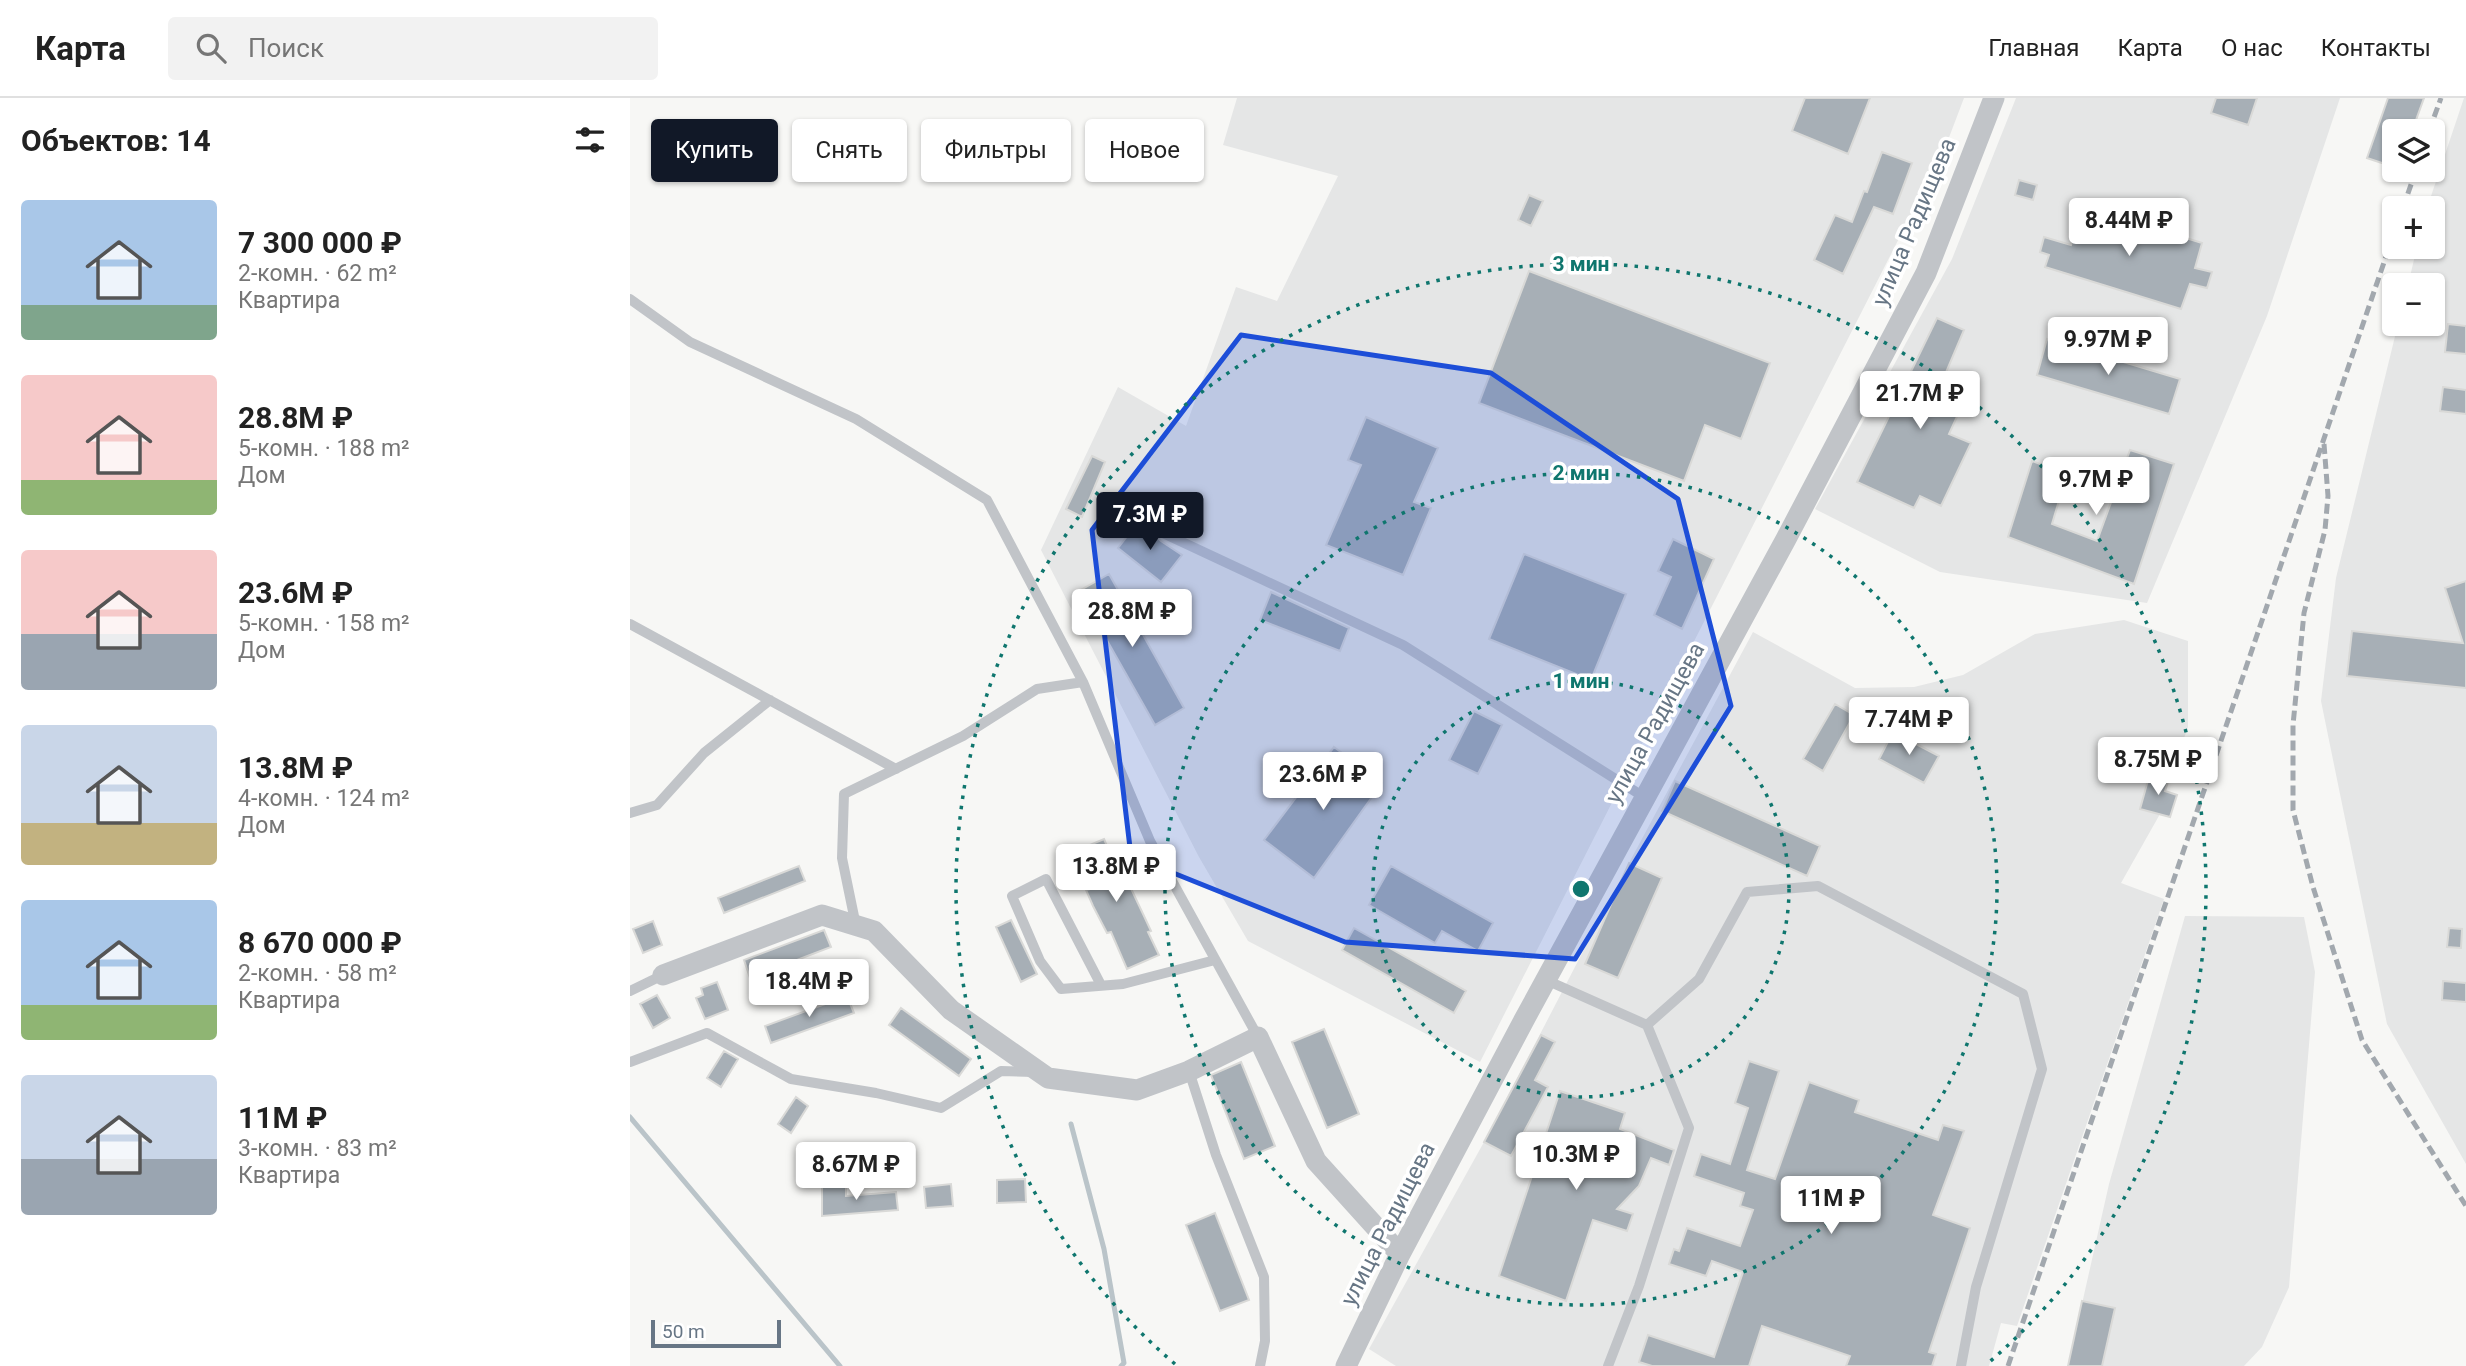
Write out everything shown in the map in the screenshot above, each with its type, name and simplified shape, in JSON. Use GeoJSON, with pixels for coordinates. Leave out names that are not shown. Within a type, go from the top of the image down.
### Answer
{"type":"FeatureCollection","features":[{"type":"Feature","properties":{"kind":"street","name":"улица Радищева"},"geometry":{"type":"LineString","coordinates":[[1352,1362],[1400,1254],[1644,797],[1786,539],[1926,273],[1994,98]]}},
{"type":"Feature","properties":{"kind":"street"},"geometry":{"type":"LineString","coordinates":[[663,975],[822,915],[874,932],[951,1010],[1048,1078],[1137,1090],[1189,1071],[1258,1037],[1316,1161],[1400,1254]]}},
{"type":"Feature","properties":{"kind":"lane"},"geometry":{"type":"LineString","coordinates":[[630,299],[690,342],[856,419],[987,500],[1083,682],[1150,841],[1258,1037]]}},
{"type":"Feature","properties":{"kind":"lane"},"geometry":{"type":"LineString","coordinates":[[1165,534],[1403,645],[1644,797]]}},
{"type":"Feature","properties":{"kind":"lane"},"geometry":{"type":"LineString","coordinates":[[630,624],[896,769]]}},
{"type":"Feature","properties":{"kind":"lane"},"geometry":{"type":"LineString","coordinates":[[856,926],[842,858],[844,794],[963,736],[1037,689],[1083,682]]}},
{"type":"Feature","properties":{"kind":"lane"},"geometry":{"type":"LineString","coordinates":[[630,813],[657,805],[704,753],[770,700]]}},
{"type":"Feature","properties":{"kind":"lane"},"geometry":{"type":"LineString","coordinates":[[1101,985],[1046,879],[1012,896],[1040,961],[1061,989],[1123,984],[1215,960]]}},
{"type":"Feature","properties":{"kind":"lane"},"geometry":{"type":"LineString","coordinates":[[1647,1025],[1699,979],[1746,892],[1818,886],[2023,994],[2042,1069],[1976,1287],[1961,1366]]}},
{"type":"Feature","properties":{"kind":"lane"},"geometry":{"type":"LineString","coordinates":[[630,991],[663,975]]}},
{"type":"Feature","properties":{"kind":"lane"},"geometry":{"type":"LineString","coordinates":[[1546,979],[1647,1025],[1689,1128],[1639,1286],[1608,1366]]}},
{"type":"Feature","properties":{"kind":"lane"},"geometry":{"type":"LineString","coordinates":[[630,1062],[707,1033],[791,1079],[876,1093],[941,1108],[1001,1071],[1040,1072]]}},
{"type":"Feature","properties":{"kind":"lane"},"geometry":{"type":"LineString","coordinates":[[1189,1071],[1216,1155],[1264,1277],[1265,1341],[1260,1366]]}},
{"type":"Feature","properties":{"kind":"highlighted area"},"geometry":{"type":"Polygon","coordinates":[[[1241,335],[1491,373],[1678,499],[1731,706],[1575,959],[1345,942],[1131,856],[1092,530],[1241,335]]]}},
{"type":"Feature","properties":{"kind":"shaded area"},"geometry":{"type":"Polygon","coordinates":[[[1237,98],[1964,98],[1945,148],[1480,1062],[1248,941],[1199,857],[1041,550],[1118,387],[1186,426],[1236,287],[1277,301],[1338,176],[1223,145],[1237,98]]]}},
{"type":"Feature","properties":{"kind":"shaded area"},"geometry":{"type":"Polygon","coordinates":[[[2016,98],[2340,98],[2267,316],[2147,603],[1940,572],[1815,509],[1952,259],[2016,98]]]}},
{"type":"Feature","properties":{"kind":"shaded area"},"geometry":{"type":"Polygon","coordinates":[[[2466,98],[2466,1164],[2387,1024],[2321,701],[2336,578],[2395,336],[2445,336],[2445,273],[2411,273],[2414,259],[2445,259],[2445,196],[2431,196],[2436,182],[2445,182],[2445,154],[2466,98]]]}},
{"type":"Feature","properties":{"kind":"shaded area"},"geometry":{"type":"Polygon","coordinates":[[[2124,620],[2188,641],[2188,727],[2165,791],[2177,795],[2170,817],[2160,814],[2121,883],[2164,899],[2017,1326],[2001,1323],[1989,1366],[1396,1366],[1369,1349],[1484,1142],[1753,632],[1855,688],[1914,687],[1963,675],[2035,634],[2124,620]]]}},
{"type":"Feature","properties":{"kind":"shaded area"},"geometry":{"type":"Polygon","coordinates":[[[2185,916],[2304,917],[2315,972],[2289,1287],[2262,1347],[2244,1366],[2068,1366],[2109,1184],[2185,916]]]}},
{"type":"Feature","properties":{"kind":"building"},"geometry":{"type":"Polygon","coordinates":[[[1805,98],[1870,98],[1848,154],[1792,131],[1805,98]]]}},
{"type":"Feature","properties":{"kind":"building"},"geometry":{"type":"Polygon","coordinates":[[[2216,98],[2257,98],[2248,125],[2211,113],[2216,98]]]}},
{"type":"Feature","properties":{"kind":"building"},"geometry":{"type":"Polygon","coordinates":[[[2388,98],[2424,98],[2416,119],[2382,119],[2382,163],[2367,158],[2388,98]]]}},
{"type":"Feature","properties":{"kind":"building"},"geometry":{"type":"Polygon","coordinates":[[[1882,152],[1912,163],[1893,214],[1874,207],[1843,274],[1814,260],[1835,215],[1852,222],[1882,152]]]}},
{"type":"Feature","properties":{"kind":"building"},"geometry":{"type":"Polygon","coordinates":[[[2019,180],[2037,185],[2033,200],[2015,195],[2019,180]]]}},
{"type":"Feature","properties":{"kind":"building"},"geometry":{"type":"Polygon","coordinates":[[[1529,195],[1543,201],[1531,226],[1518,220],[1529,195]]]}},
{"type":"Feature","properties":{"kind":"building"},"geometry":{"type":"Polygon","coordinates":[[[2083,206],[2202,243],[2195,268],[2212,272],[2207,288],[2190,284],[2181,309],[2045,267],[2049,255],[2040,252],[2044,237],[2071,245],[2083,206]]]}},
{"type":"Feature","properties":{"kind":"building"},"geometry":{"type":"Polygon","coordinates":[[[1529,271],[1770,363],[1741,439],[1705,425],[1684,481],[1479,403],[1529,271]]]}},
{"type":"Feature","properties":{"kind":"building"},"geometry":{"type":"Polygon","coordinates":[[[1937,318],[1964,330],[1936,396],[1961,408],[1949,434],[1971,443],[1941,506],[1920,496],[1914,508],[1857,482],[1937,318]]]}},
{"type":"Feature","properties":{"kind":"building"},"geometry":{"type":"Polygon","coordinates":[[[2448,324],[2466,326],[2466,354],[2445,352],[2448,324]]]}},
{"type":"Feature","properties":{"kind":"building"},"geometry":{"type":"Polygon","coordinates":[[[2047,339],[2180,379],[2169,414],[2037,375],[2047,339]]]}},
{"type":"Feature","properties":{"kind":"building"},"geometry":{"type":"Polygon","coordinates":[[[2443,387],[2466,390],[2466,414],[2440,411],[2443,387]]]}},
{"type":"Feature","properties":{"kind":"building"},"geometry":{"type":"Polygon","coordinates":[[[1366,417],[1438,448],[1414,502],[1431,508],[1403,575],[1326,545],[1361,465],[1348,460],[1366,417]]]}},
{"type":"Feature","properties":{"kind":"building"},"geometry":{"type":"Polygon","coordinates":[[[2130,450],[2174,464],[2134,584],[2008,537],[2032,461],[2067,474],[2052,524],[2097,541],[2130,450]]]}},
{"type":"Feature","properties":{"kind":"building"},"geometry":{"type":"Polygon","coordinates":[[[1092,456],[1105,462],[1082,517],[1066,509],[1092,456]]]}},
{"type":"Feature","properties":{"kind":"building"},"geometry":{"type":"Polygon","coordinates":[[[1139,521],[1182,555],[1161,582],[1118,548],[1139,521]]]}},
{"type":"Feature","properties":{"kind":"building"},"geometry":{"type":"Polygon","coordinates":[[[1673,539],[1714,559],[1682,629],[1654,615],[1671,577],[1658,571],[1673,539]]]}},
{"type":"Feature","properties":{"kind":"building"},"geometry":{"type":"Polygon","coordinates":[[[1524,554],[1626,594],[1591,680],[1489,639],[1524,554]]]}},
{"type":"Feature","properties":{"kind":"building"},"geometry":{"type":"Polygon","coordinates":[[[1109,574],[1184,708],[1155,725],[1079,591],[1109,574]]]}},
{"type":"Feature","properties":{"kind":"building"},"geometry":{"type":"Polygon","coordinates":[[[2466,581],[2466,688],[2347,676],[2352,631],[2463,643],[2445,588],[2466,581]]]}},
{"type":"Feature","properties":{"kind":"building"},"geometry":{"type":"Polygon","coordinates":[[[1271,592],[1349,628],[1340,651],[1260,620],[1271,592]]]}},
{"type":"Feature","properties":{"kind":"building"},"geometry":{"type":"Polygon","coordinates":[[[1835,704],[1854,715],[1823,771],[1803,759],[1835,704]]]}},
{"type":"Feature","properties":{"kind":"building"},"geometry":{"type":"Polygon","coordinates":[[[1474,711],[1502,725],[1478,774],[1449,760],[1474,711]]]}},
{"type":"Feature","properties":{"kind":"building"},"geometry":{"type":"Polygon","coordinates":[[[1893,732],[1939,756],[1924,783],[1879,759],[1893,732]]]}},
{"type":"Feature","properties":{"kind":"building"},"geometry":{"type":"Polygon","coordinates":[[[1334,747],[1382,783],[1314,878],[1264,840],[1334,747]]]}},
{"type":"Feature","properties":{"kind":"building"},"geometry":{"type":"Polygon","coordinates":[[[2150,773],[2169,779],[2165,791],[2177,795],[2170,817],[2140,809],[2150,773]]]}},
{"type":"Feature","properties":{"kind":"building"},"geometry":{"type":"Polygon","coordinates":[[[1675,781],[1820,846],[1807,876],[1662,811],[1675,781]]]}},
{"type":"Feature","properties":{"kind":"building"},"geometry":{"type":"Polygon","coordinates":[[[1104,839],[1115,865],[1119,863],[1151,931],[1148,932],[1159,955],[1127,969],[1111,932],[1107,933],[1093,906],[1086,890],[1090,889],[1073,852],[1104,839]]]}},
{"type":"Feature","properties":{"kind":"building"},"geometry":{"type":"Polygon","coordinates":[[[1629,863],[1662,878],[1618,978],[1585,964],[1629,863]]]}},
{"type":"Feature","properties":{"kind":"building"},"geometry":{"type":"Polygon","coordinates":[[[799,866],[805,881],[724,913],[718,898],[799,866]]]}},
{"type":"Feature","properties":{"kind":"building"},"geometry":{"type":"Polygon","coordinates":[[[1391,866],[1493,923],[1478,951],[1442,931],[1435,943],[1369,905],[1391,866]]]}},
{"type":"Feature","properties":{"kind":"building"},"geometry":{"type":"Polygon","coordinates":[[[1011,920],[1037,974],[1021,982],[996,927],[1011,920]]]}},
{"type":"Feature","properties":{"kind":"building"},"geometry":{"type":"Polygon","coordinates":[[[653,921],[662,945],[643,953],[633,929],[653,921]]]}},
{"type":"Feature","properties":{"kind":"building"},"geometry":{"type":"Polygon","coordinates":[[[1354,928],[1466,991],[1454,1013],[1342,950],[1354,928]]]}},
{"type":"Feature","properties":{"kind":"building"},"geometry":{"type":"Polygon","coordinates":[[[2449,928],[2462,929],[2461,948],[2447,947],[2449,928]]]}},
{"type":"Feature","properties":{"kind":"building"},"geometry":{"type":"Polygon","coordinates":[[[824,930],[831,947],[750,978],[744,960],[824,930]]]}},
{"type":"Feature","properties":{"kind":"building"},"geometry":{"type":"Polygon","coordinates":[[[2443,981],[2466,983],[2466,1002],[2442,1000],[2443,981]]]}},
{"type":"Feature","properties":{"kind":"building"},"geometry":{"type":"Polygon","coordinates":[[[717,982],[728,1010],[705,1019],[696,998],[703,995],[701,988],[717,982]]]}},
{"type":"Feature","properties":{"kind":"building"},"geometry":{"type":"Polygon","coordinates":[[[657,995],[670,1018],[653,1028],[640,1004],[657,995]]]}},
{"type":"Feature","properties":{"kind":"building"},"geometry":{"type":"Polygon","coordinates":[[[847,996],[854,1013],[771,1043],[765,1026],[847,996]]]}},
{"type":"Feature","properties":{"kind":"building"},"geometry":{"type":"Polygon","coordinates":[[[901,1008],[971,1059],[959,1076],[889,1025],[901,1008]]]}},
{"type":"Feature","properties":{"kind":"building"},"geometry":{"type":"Polygon","coordinates":[[[1324,1029],[1359,1114],[1327,1128],[1292,1042],[1324,1029]]]}},
{"type":"Feature","properties":{"kind":"building"},"geometry":{"type":"Polygon","coordinates":[[[1541,1035],[1555,1042],[1535,1080],[1548,1087],[1511,1156],[1484,1142],[1541,1035]]]}},
{"type":"Feature","properties":{"kind":"building"},"geometry":{"type":"Polygon","coordinates":[[[724,1051],[738,1059],[721,1087],[707,1078],[724,1051]]]}},
{"type":"Feature","properties":{"kind":"building"},"geometry":{"type":"Polygon","coordinates":[[[1749,1061],[1779,1071],[1747,1170],[1775,1179],[1809,1082],[1859,1100],[1855,1112],[1938,1140],[1943,1125],[1964,1131],[1933,1215],[1970,1228],[1929,1352],[1936,1354],[1932,1366],[1846,1366],[1850,1356],[1762,1326],[1749,1366],[1652,1366],[1639,1362],[1648,1335],[1714,1357],[1743,1272],[1712,1261],[1706,1276],[1669,1264],[1674,1249],[1679,1251],[1687,1228],[1740,1246],[1753,1210],[1740,1206],[1744,1193],[1694,1176],[1701,1154],[1730,1164],[1748,1108],[1735,1103],[1749,1061]]]}},
{"type":"Feature","properties":{"kind":"building"},"geometry":{"type":"Polygon","coordinates":[[[1241,1062],[1275,1146],[1244,1159],[1211,1075],[1241,1062]]]}},
{"type":"Feature","properties":{"kind":"building"},"geometry":{"type":"Polygon","coordinates":[[[1560,1091],[1625,1113],[1620,1129],[1674,1150],[1669,1165],[1651,1158],[1639,1186],[1617,1209],[1633,1214],[1627,1231],[1593,1220],[1566,1301],[1499,1276],[1560,1091]]]}},
{"type":"Feature","properties":{"kind":"building"},"geometry":{"type":"Polygon","coordinates":[[[796,1097],[808,1106],[791,1133],[778,1124],[796,1097]]]}},
{"type":"Feature","properties":{"kind":"building"},"geometry":{"type":"Polygon","coordinates":[[[1025,1179],[1026,1202],[997,1203],[997,1180],[1025,1179]]]}},
{"type":"Feature","properties":{"kind":"building"},"geometry":{"type":"Polygon","coordinates":[[[951,1184],[953,1206],[926,1208],[924,1187],[951,1184]]]}},
{"type":"Feature","properties":{"kind":"building"},"geometry":{"type":"Polygon","coordinates":[[[822,1187],[846,1187],[846,1196],[896,1192],[898,1210],[822,1216],[822,1187]]]}},
{"type":"Feature","properties":{"kind":"building"},"geometry":{"type":"Polygon","coordinates":[[[1215,1213],[1249,1300],[1220,1311],[1186,1225],[1215,1213]]]}},
{"type":"Feature","properties":{"kind":"building"},"geometry":{"type":"Polygon","coordinates":[[[2082,1301],[2115,1308],[2102,1366],[2068,1366],[2082,1301]]]}},
{"type":"Feature","properties":{"kind":"waterway"},"geometry":{"type":"LineString","coordinates":[[630,1117],[840,1366]]}},
{"type":"Feature","properties":{"kind":"waterway"},"geometry":{"type":"LineString","coordinates":[[1071,1124],[1104,1249],[1124,1363],[1121,1366]]}},
{"type":"Feature","properties":{"kind":"railway"},"geometry":{"type":"LineString","coordinates":[[2433,119],[2441,98]]}},
{"type":"Feature","properties":{"kind":"railway"},"geometry":{"type":"LineString","coordinates":[[2407,196],[2412,182]]}},
{"type":"Feature","properties":{"kind":"railway"},"geometry":{"type":"LineString","coordinates":[[2008,1366],[2385,259]]}},
{"type":"Feature","properties":{"kind":"railway"},"geometry":{"type":"LineString","coordinates":[[2324,444],[2328,496],[2325,530],[2304,613],[2293,725],[2293,810],[2313,887],[2362,1040],[2466,1206]]}}]}
